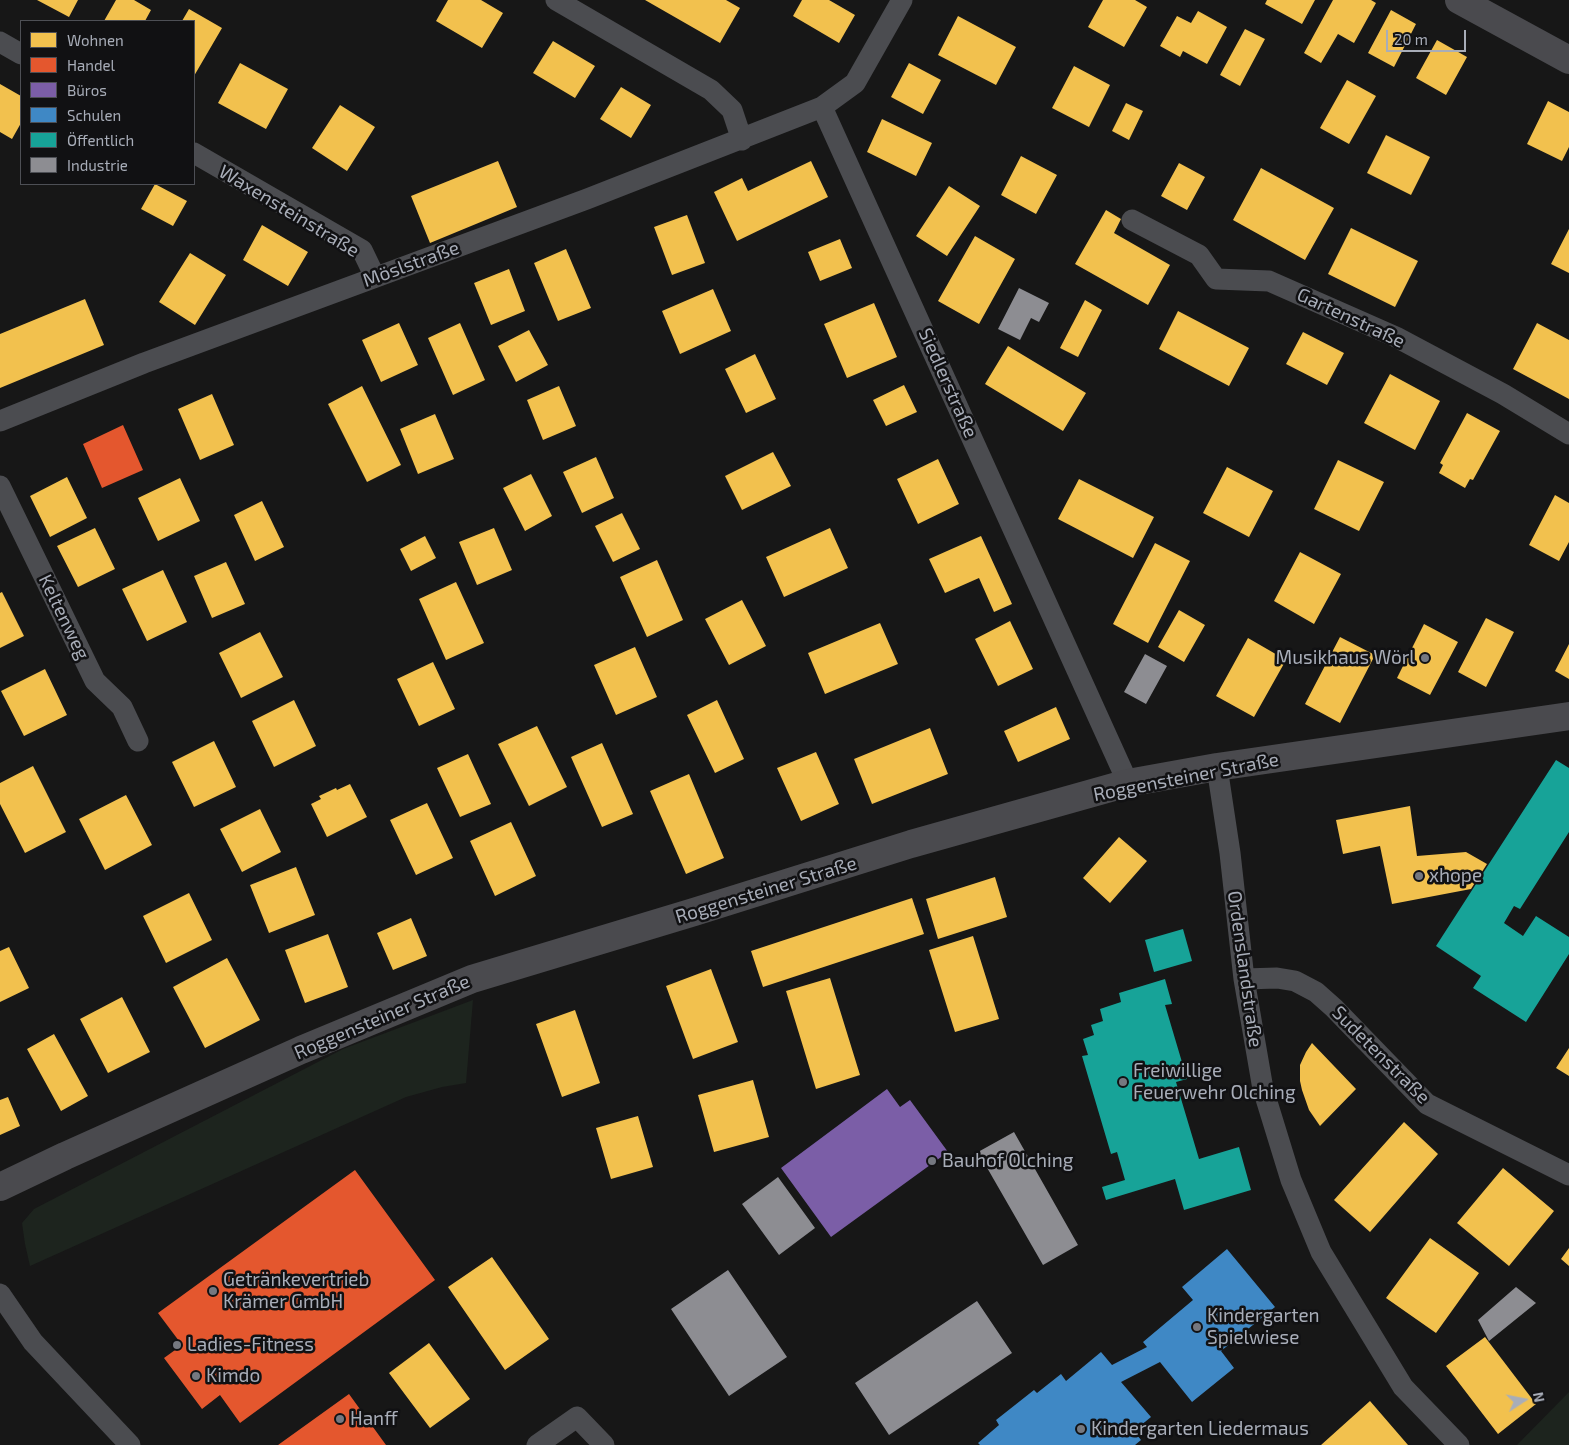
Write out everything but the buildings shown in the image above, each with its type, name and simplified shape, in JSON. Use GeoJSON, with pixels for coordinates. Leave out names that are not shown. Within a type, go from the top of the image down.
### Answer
{"type":"FeatureCollection","features":[{"type":"Feature","properties":{"kind":"main road"},"geometry":{"type":"LineString","coordinates":[[1459,0],[1569,60]]}},
{"type":"Feature","properties":{"kind":"main road","name":"Roggensteiner Straße"},"geometry":{"type":"LineString","coordinates":[[0,1187],[300,1050],[472,979],[911,844],[1128,783],[1569,716]]}},
{"type":"Feature","properties":{"kind":"street"},"geometry":{"type":"LineString","coordinates":[[556,0],[711,90],[732,110],[742,140]]}},
{"type":"Feature","properties":{"kind":"street"},"geometry":{"type":"LineString","coordinates":[[822,107],[855,84],[902,0]]}},
{"type":"Feature","properties":{"kind":"street"},"geometry":{"type":"LineString","coordinates":[[0,42],[20,53]]}},
{"type":"Feature","properties":{"kind":"street","name":"Möslstraße"},"geometry":{"type":"LineString","coordinates":[[0,421],[144,363],[742,140],[822,107]]}},
{"type":"Feature","properties":{"kind":"street","name":"Siedlerstraße"},"geometry":{"type":"LineString","coordinates":[[822,107],[1128,783]]}},
{"type":"Feature","properties":{"kind":"street","name":"Waxensteinstraße"},"geometry":{"type":"LineString","coordinates":[[195,155],[362,250],[375,277]]}},
{"type":"Feature","properties":{"kind":"street","name":"Gartenstraße"},"geometry":{"type":"LineString","coordinates":[[1132,220],[1199,255],[1216,279],[1269,281],[1396,337],[1503,394],[1569,434]]}},
{"type":"Feature","properties":{"kind":"street","name":"Keltenweg"},"geometry":{"type":"LineString","coordinates":[[0,486],[94,681],[122,707],[138,741]]}},
{"type":"Feature","properties":{"kind":"street","name":"Ordenslandstraße"},"geometry":{"type":"LineString","coordinates":[[1217,768],[1230,853],[1244,979],[1263,1089],[1291,1180],[1322,1252],[1403,1387],[1459,1445]]}},
{"type":"Feature","properties":{"kind":"street","name":"Sudetenstraße"},"geometry":{"type":"LineString","coordinates":[[1244,979],[1277,978],[1294,981],[1316,992],[1334,1008],[1427,1104],[1568,1172]]}},
{"type":"Feature","properties":{"kind":"street"},"geometry":{"type":"LineString","coordinates":[[0,1294],[26,1334],[130,1445]]}},
{"type":"Feature","properties":{"kind":"street"},"geometry":{"type":"LineString","coordinates":[[0,1316],[26,1334]]}},
{"type":"Feature","properties":{"kind":"street"},"geometry":{"type":"LineString","coordinates":[[537,1445],[577,1416],[604,1445]]}},
{"type":"Feature","properties":{"kind":"shaded area"},"geometry":{"type":"Polygon","coordinates":[[[473,1000],[466,1083],[442,1087],[406,1097],[30,1266],[22,1223],[34,1209],[343,1049],[473,1000]]]}},
{"type":"Feature","properties":{"kind":"shaded area"},"geometry":{"type":"Polygon","coordinates":[[[1569,1392],[1569,1445],[1517,1445],[1569,1392]]]}},
{"type":"Feature","properties":{"kind":"place","name":"Musikhaus Wörl"},"geometry":{"type":"Point","coordinates":[1425,658]}},
{"type":"Feature","properties":{"kind":"place","name":"xhope"},"geometry":{"type":"Point","coordinates":[1419,876]}},
{"type":"Feature","properties":{"kind":"place","name":"Freiwillige Feuerwehr Olching"},"geometry":{"type":"Point","coordinates":[1123,1082]}},
{"type":"Feature","properties":{"kind":"place","name":"Bauhof Olching"},"geometry":{"type":"Point","coordinates":[932,1161]}},
{"type":"Feature","properties":{"kind":"place","name":"Getränkevertrieb Krämer GmbH"},"geometry":{"type":"Point","coordinates":[213,1291]}},
{"type":"Feature","properties":{"kind":"place","name":"Kindergarten Spielwiese"},"geometry":{"type":"Point","coordinates":[1197,1327]}},
{"type":"Feature","properties":{"kind":"place","name":"Ladies-Fitness"},"geometry":{"type":"Point","coordinates":[177,1345]}},
{"type":"Feature","properties":{"kind":"place","name":"Kimdo"},"geometry":{"type":"Point","coordinates":[196,1376]}},
{"type":"Feature","properties":{"kind":"place","name":"Hanff"},"geometry":{"type":"Point","coordinates":[340,1419]}},
{"type":"Feature","properties":{"kind":"place","name":"Kindergarten Liedermaus"},"geometry":{"type":"Point","coordinates":[1081,1429]}}]}
